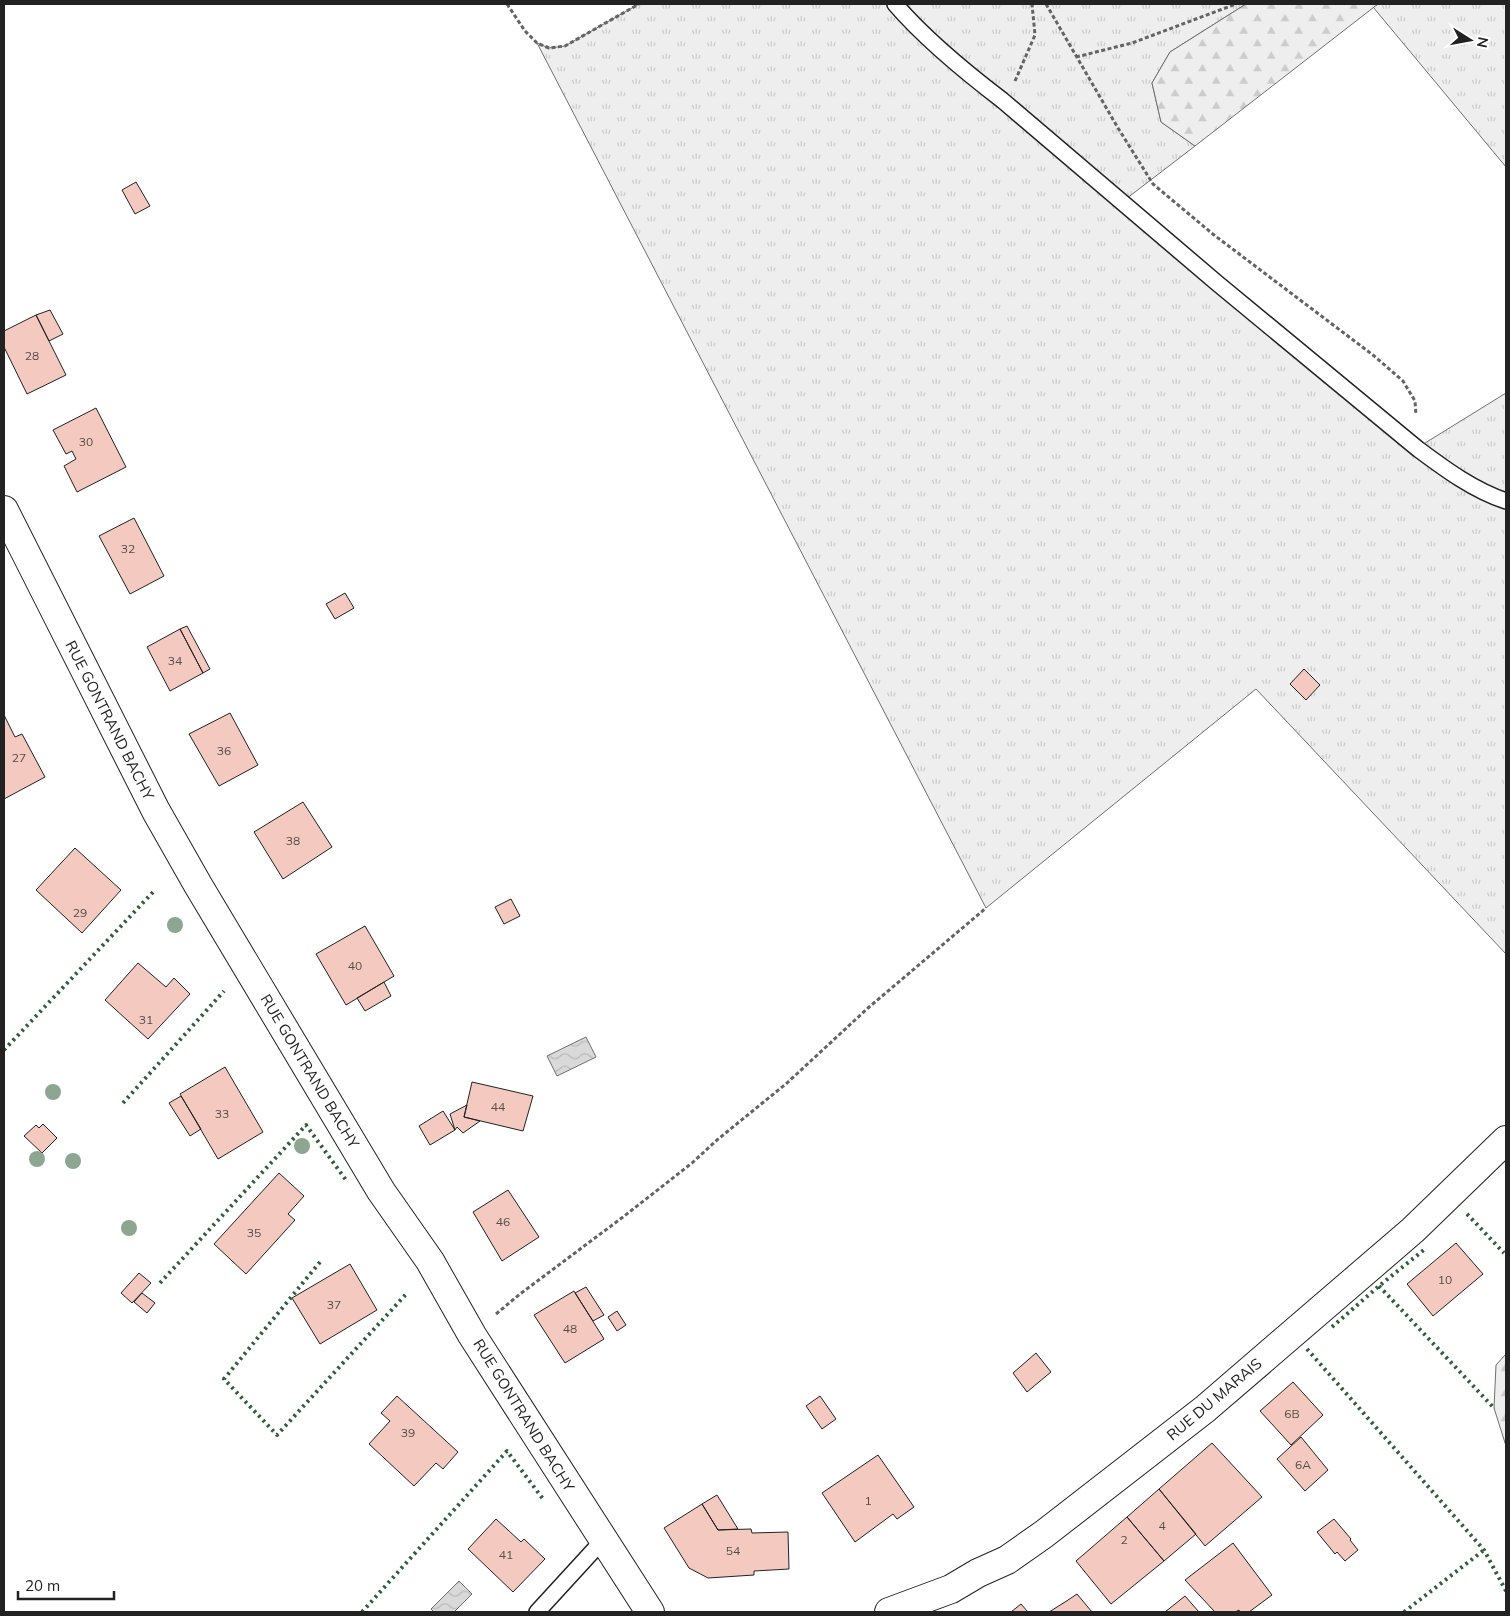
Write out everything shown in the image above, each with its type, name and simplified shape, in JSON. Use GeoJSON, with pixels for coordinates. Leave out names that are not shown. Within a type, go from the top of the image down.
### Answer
{"type":"FeatureCollection","features":[{"type":"Feature","properties":{"kind":"street","name":"RUE GONTRAND BACHY"},"geometry":{"type":"LineString","coordinates":[[4,510],[156,810],[189,869],[381,1191],[430,1261],[472,1335],[650,1612]]}},
{"type":"Feature","properties":{"kind":"street","name":"RUE DU MARAIS"},"geometry":{"type":"LineString","coordinates":[[889,1612],[951,1589],[978,1573],[1007,1560],[1051,1528],[1212,1403],[1413,1230],[1506,1140]]}},
{"type":"Feature","properties":{"kind":"lane"},"geometry":{"type":"LineString","coordinates":[[895,4],[915,27],[972,78],[1002,100],[1217,283],[1418,448],[1452,474],[1492,496],[1506,501]]}},
{"type":"Feature","properties":{"kind":"lane"},"geometry":{"type":"LineString","coordinates":[[537,1612],[603,1540]]}},
{"type":"Feature","properties":{"kind":"path"},"geometry":{"type":"LineString","coordinates":[[506,4],[525,31],[537,43],[549,48],[565,46],[639,4]]}},
{"type":"Feature","properties":{"kind":"path"},"geometry":{"type":"LineString","coordinates":[[1002,100],[1018,76],[1035,35],[1032,4]]}},
{"type":"Feature","properties":{"kind":"path"},"geometry":{"type":"LineString","coordinates":[[1046,4],[1153,184],[1214,235],[1373,355],[1402,381],[1415,401],[1418,448]]}},
{"type":"Feature","properties":{"kind":"path"},"geometry":{"type":"LineString","coordinates":[[1076,57],[1132,44],[1236,4]]}},
{"type":"Feature","properties":{"kind":"path"},"geometry":{"type":"LineString","coordinates":[[472,1335],[520,1294],[692,1163],[716,1140],[788,1083],[868,1008],[986,908]]}},
{"type":"Feature","properties":{"kind":"green space"},"geometry":{"type":"Polygon","coordinates":[[[639,4],[1246,4],[1170,52],[1152,83],[1161,122],[1195,146],[1122,202],[1417,448],[1506,393],[1506,954],[1256,689],[986,908],[537,43],[549,48],[565,46],[639,4]]]}},
{"type":"Feature","properties":{"kind":"green space"},"geometry":{"type":"Polygon","coordinates":[[[1246,4],[1378,4],[1195,146],[1161,122],[1152,83],[1170,52],[1246,4]]]}},
{"type":"Feature","properties":{"kind":"green space"},"geometry":{"type":"Polygon","coordinates":[[[1378,4],[1506,4],[1506,167],[1373,7],[1378,4]]]}},
{"type":"Feature","properties":{"kind":"green space"},"geometry":{"type":"Polygon","coordinates":[[[1506,1354],[1506,1446],[1494,1408],[1496,1365],[1506,1354]]]}},
{"type":"Feature","properties":{"kind":"water"},"geometry":{"type":"Polygon","coordinates":[[[586,1037],[596,1057],[557,1076],[547,1056],[586,1037]]]}},
{"type":"Feature","properties":{"kind":"water"},"geometry":{"type":"Polygon","coordinates":[[[459,1581],[472,1594],[454,1612],[434,1612],[431,1609],[459,1581]]]}},
{"type":"Feature","properties":{"kind":"building"},"geometry":{"type":"Polygon","coordinates":[[[136,182],[150,206],[135,214],[122,190],[136,182]]]}},
{"type":"Feature","properties":{"kind":"building"},"geometry":{"type":"Polygon","coordinates":[[[50,310],[63,334],[49,341],[36,315],[50,310]]]}},
{"type":"Feature","properties":{"kind":"building"},"geometry":{"type":"Polygon","coordinates":[[[36,315],[66,375],[27,394],[4,347],[4,331],[36,315]]]}},
{"type":"Feature","properties":{"kind":"building"},"geometry":{"type":"Polygon","coordinates":[[[96,408],[126,467],[77,492],[64,466],[76,459],[72,451],[66,454],[53,430],[96,408]]]}},
{"type":"Feature","properties":{"kind":"building"},"geometry":{"type":"Polygon","coordinates":[[[134,518],[164,576],[130,594],[99,536],[134,518]]]}},
{"type":"Feature","properties":{"kind":"building"},"geometry":{"type":"Polygon","coordinates":[[[345,593],[354,608],[335,619],[326,604],[345,593]]]}},
{"type":"Feature","properties":{"kind":"building"},"geometry":{"type":"Polygon","coordinates":[[[187,626],[210,669],[203,673],[180,629],[187,626]]]}},
{"type":"Feature","properties":{"kind":"building"},"geometry":{"type":"Polygon","coordinates":[[[180,629],[203,673],[170,691],[147,647],[180,629]]]}},
{"type":"Feature","properties":{"kind":"building"},"geometry":{"type":"Polygon","coordinates":[[[1304,669],[1320,685],[1306,700],[1290,684],[1304,669]]]}},
{"type":"Feature","properties":{"kind":"building"},"geometry":{"type":"Polygon","coordinates":[[[230,713],[258,765],[219,786],[189,734],[230,713]]]}},
{"type":"Feature","properties":{"kind":"building"},"geometry":{"type":"Polygon","coordinates":[[[4,715],[15,737],[22,734],[45,777],[4,799],[4,715]]]}},
{"type":"Feature","properties":{"kind":"building"},"geometry":{"type":"Polygon","coordinates":[[[303,802],[332,847],[283,879],[254,832],[303,802]]]}},
{"type":"Feature","properties":{"kind":"building"},"geometry":{"type":"Polygon","coordinates":[[[75,848],[121,890],[82,933],[36,890],[75,848]]]}},
{"type":"Feature","properties":{"kind":"building"},"geometry":{"type":"Polygon","coordinates":[[[511,899],[520,916],[504,924],[495,907],[511,899]]]}},
{"type":"Feature","properties":{"kind":"building"},"geometry":{"type":"Polygon","coordinates":[[[365,926],[394,976],[346,1005],[316,954],[365,926]]]}},
{"type":"Feature","properties":{"kind":"building"},"geometry":{"type":"Polygon","coordinates":[[[138,963],[166,987],[174,978],[190,994],[148,1039],[105,1000],[138,963]]]}},
{"type":"Feature","properties":{"kind":"building"},"geometry":{"type":"Polygon","coordinates":[[[384,982],[391,996],[365,1011],[357,998],[384,982]]]}},
{"type":"Feature","properties":{"kind":"building"},"geometry":{"type":"Polygon","coordinates":[[[225,1067],[263,1132],[218,1159],[180,1094],[225,1067]]]}},
{"type":"Feature","properties":{"kind":"building"},"geometry":{"type":"Polygon","coordinates":[[[472,1082],[533,1096],[523,1131],[464,1117],[472,1082]]]}},
{"type":"Feature","properties":{"kind":"building"},"geometry":{"type":"Polygon","coordinates":[[[181,1096],[201,1129],[190,1136],[169,1103],[181,1096]]]}},
{"type":"Feature","properties":{"kind":"building"},"geometry":{"type":"Polygon","coordinates":[[[467,1105],[464,1117],[480,1121],[463,1133],[457,1127],[455,1130],[450,1114],[467,1105]]]}},
{"type":"Feature","properties":{"kind":"building"},"geometry":{"type":"Polygon","coordinates":[[[443,1111],[455,1130],[430,1145],[419,1126],[443,1111]]]}},
{"type":"Feature","properties":{"kind":"building"},"geometry":{"type":"Polygon","coordinates":[[[43,1124],[57,1138],[42,1153],[24,1136],[36,1125],[39,1128],[43,1124]]]}},
{"type":"Feature","properties":{"kind":"building"},"geometry":{"type":"Polygon","coordinates":[[[279,1173],[304,1196],[288,1214],[295,1220],[246,1274],[214,1244],[279,1173]]]}},
{"type":"Feature","properties":{"kind":"building"},"geometry":{"type":"Polygon","coordinates":[[[508,1190],[539,1237],[502,1261],[473,1212],[508,1190]]]}},
{"type":"Feature","properties":{"kind":"building"},"geometry":{"type":"Polygon","coordinates":[[[1456,1243],[1483,1274],[1433,1316],[1407,1284],[1456,1243]]]}},
{"type":"Feature","properties":{"kind":"building"},"geometry":{"type":"Polygon","coordinates":[[[350,1264],[377,1310],[320,1344],[292,1298],[350,1264]]]}},
{"type":"Feature","properties":{"kind":"building"},"geometry":{"type":"Polygon","coordinates":[[[139,1273],[151,1283],[132,1303],[121,1293],[139,1273]]]}},
{"type":"Feature","properties":{"kind":"building"},"geometry":{"type":"Polygon","coordinates":[[[586,1287],[604,1315],[593,1321],[575,1293],[586,1287]]]}},
{"type":"Feature","properties":{"kind":"building"},"geometry":{"type":"Polygon","coordinates":[[[574,1291],[604,1339],[565,1363],[534,1315],[574,1291]]]}},
{"type":"Feature","properties":{"kind":"building"},"geometry":{"type":"Polygon","coordinates":[[[142,1293],[155,1303],[147,1313],[134,1302],[142,1293]]]}},
{"type":"Feature","properties":{"kind":"building"},"geometry":{"type":"Polygon","coordinates":[[[617,1311],[626,1325],[617,1331],[608,1317],[617,1311]]]}},
{"type":"Feature","properties":{"kind":"building"},"geometry":{"type":"Polygon","coordinates":[[[1036,1353],[1051,1372],[1027,1392],[1013,1373],[1036,1353]]]}},
{"type":"Feature","properties":{"kind":"building"},"geometry":{"type":"Polygon","coordinates":[[[1293,1382],[1323,1415],[1291,1445],[1260,1411],[1293,1382]]]}},
{"type":"Feature","properties":{"kind":"building"},"geometry":{"type":"Polygon","coordinates":[[[397,1396],[458,1452],[443,1469],[436,1463],[414,1486],[369,1444],[390,1421],[381,1413],[397,1396]]]}},
{"type":"Feature","properties":{"kind":"building"},"geometry":{"type":"Polygon","coordinates":[[[820,1396],[836,1419],[822,1429],[806,1406],[820,1396]]]}},
{"type":"Feature","properties":{"kind":"building"},"geometry":{"type":"Polygon","coordinates":[[[1301,1437],[1328,1470],[1305,1491],[1277,1459],[1301,1437]]]}},
{"type":"Feature","properties":{"kind":"building"},"geometry":{"type":"Polygon","coordinates":[[[1212,1443],[1262,1497],[1205,1546],[1159,1489],[1212,1443]]]}},
{"type":"Feature","properties":{"kind":"building"},"geometry":{"type":"Polygon","coordinates":[[[878,1455],[914,1507],[897,1519],[893,1514],[855,1542],[822,1493],[878,1455]]]}},
{"type":"Feature","properties":{"kind":"building"},"geometry":{"type":"Polygon","coordinates":[[[1159,1489],[1196,1534],[1164,1561],[1127,1517],[1159,1489]]]}},
{"type":"Feature","properties":{"kind":"building"},"geometry":{"type":"Polygon","coordinates":[[[717,1495],[738,1529],[718,1530],[702,1504],[717,1495]]]}},
{"type":"Feature","properties":{"kind":"building"},"geometry":{"type":"Polygon","coordinates":[[[702,1504],[718,1530],[751,1529],[752,1533],[788,1532],[789,1569],[754,1571],[754,1575],[708,1578],[689,1568],[664,1528],[702,1504]]]}},
{"type":"Feature","properties":{"kind":"building"},"geometry":{"type":"Polygon","coordinates":[[[1127,1517],[1164,1561],[1111,1604],[1076,1561],[1127,1517]]]}},
{"type":"Feature","properties":{"kind":"building"},"geometry":{"type":"Polygon","coordinates":[[[496,1519],[521,1542],[524,1539],[545,1559],[513,1592],[468,1549],[496,1519]]]}},
{"type":"Feature","properties":{"kind":"building"},"geometry":{"type":"Polygon","coordinates":[[[1334,1519],[1358,1550],[1345,1561],[1337,1552],[1335,1554],[1317,1532],[1334,1519]]]}},
{"type":"Feature","properties":{"kind":"building"},"geometry":{"type":"Polygon","coordinates":[[[1233,1543],[1272,1595],[1249,1612],[1240,1612],[1239,1610],[1235,1612],[1215,1612],[1185,1580],[1233,1543]]]}},
{"type":"Feature","properties":{"kind":"building"},"geometry":{"type":"Polygon","coordinates":[[[1077,1594],[1092,1612],[1049,1612],[1065,1602],[1077,1594]]]}},
{"type":"Feature","properties":{"kind":"building"},"geometry":{"type":"Polygon","coordinates":[[[1185,1596],[1199,1612],[1165,1612],[1185,1596]]]}},
{"type":"Feature","properties":{"kind":"building"},"geometry":{"type":"Polygon","coordinates":[[[1021,1604],[1028,1612],[1011,1612],[1021,1604]]]}},
{"type":"Feature","properties":{"kind":"hedge"},"geometry":{"type":"LineString","coordinates":[[4,1050],[155,890]]}},
{"type":"Feature","properties":{"kind":"hedge"},"geometry":{"type":"LineString","coordinates":[[123,1103],[224,991]]}},
{"type":"Feature","properties":{"kind":"hedge"},"geometry":{"type":"LineString","coordinates":[[160,1283],[306,1125],[346,1180]]}},
{"type":"Feature","properties":{"kind":"hedge"},"geometry":{"type":"LineString","coordinates":[[1467,1214],[1504,1253]]}},
{"type":"Feature","properties":{"kind":"hedge"},"geometry":{"type":"LineString","coordinates":[[1332,1327],[1425,1249]]}},
{"type":"Feature","properties":{"kind":"hedge"},"geometry":{"type":"LineString","coordinates":[[320,1262],[224,1379],[277,1435],[408,1292]]}},
{"type":"Feature","properties":{"kind":"hedge"},"geometry":{"type":"LineString","coordinates":[[1379,1286],[1494,1408]]}},
{"type":"Feature","properties":{"kind":"hedge"},"geometry":{"type":"LineString","coordinates":[[1307,1349],[1484,1550],[1506,1591]]}},
{"type":"Feature","properties":{"kind":"hedge"},"geometry":{"type":"LineString","coordinates":[[362,1612],[507,1451],[543,1499]]}},
{"type":"Feature","properties":{"kind":"hedge"},"geometry":{"type":"LineString","coordinates":[[1404,1612],[1484,1550]]}}]}
